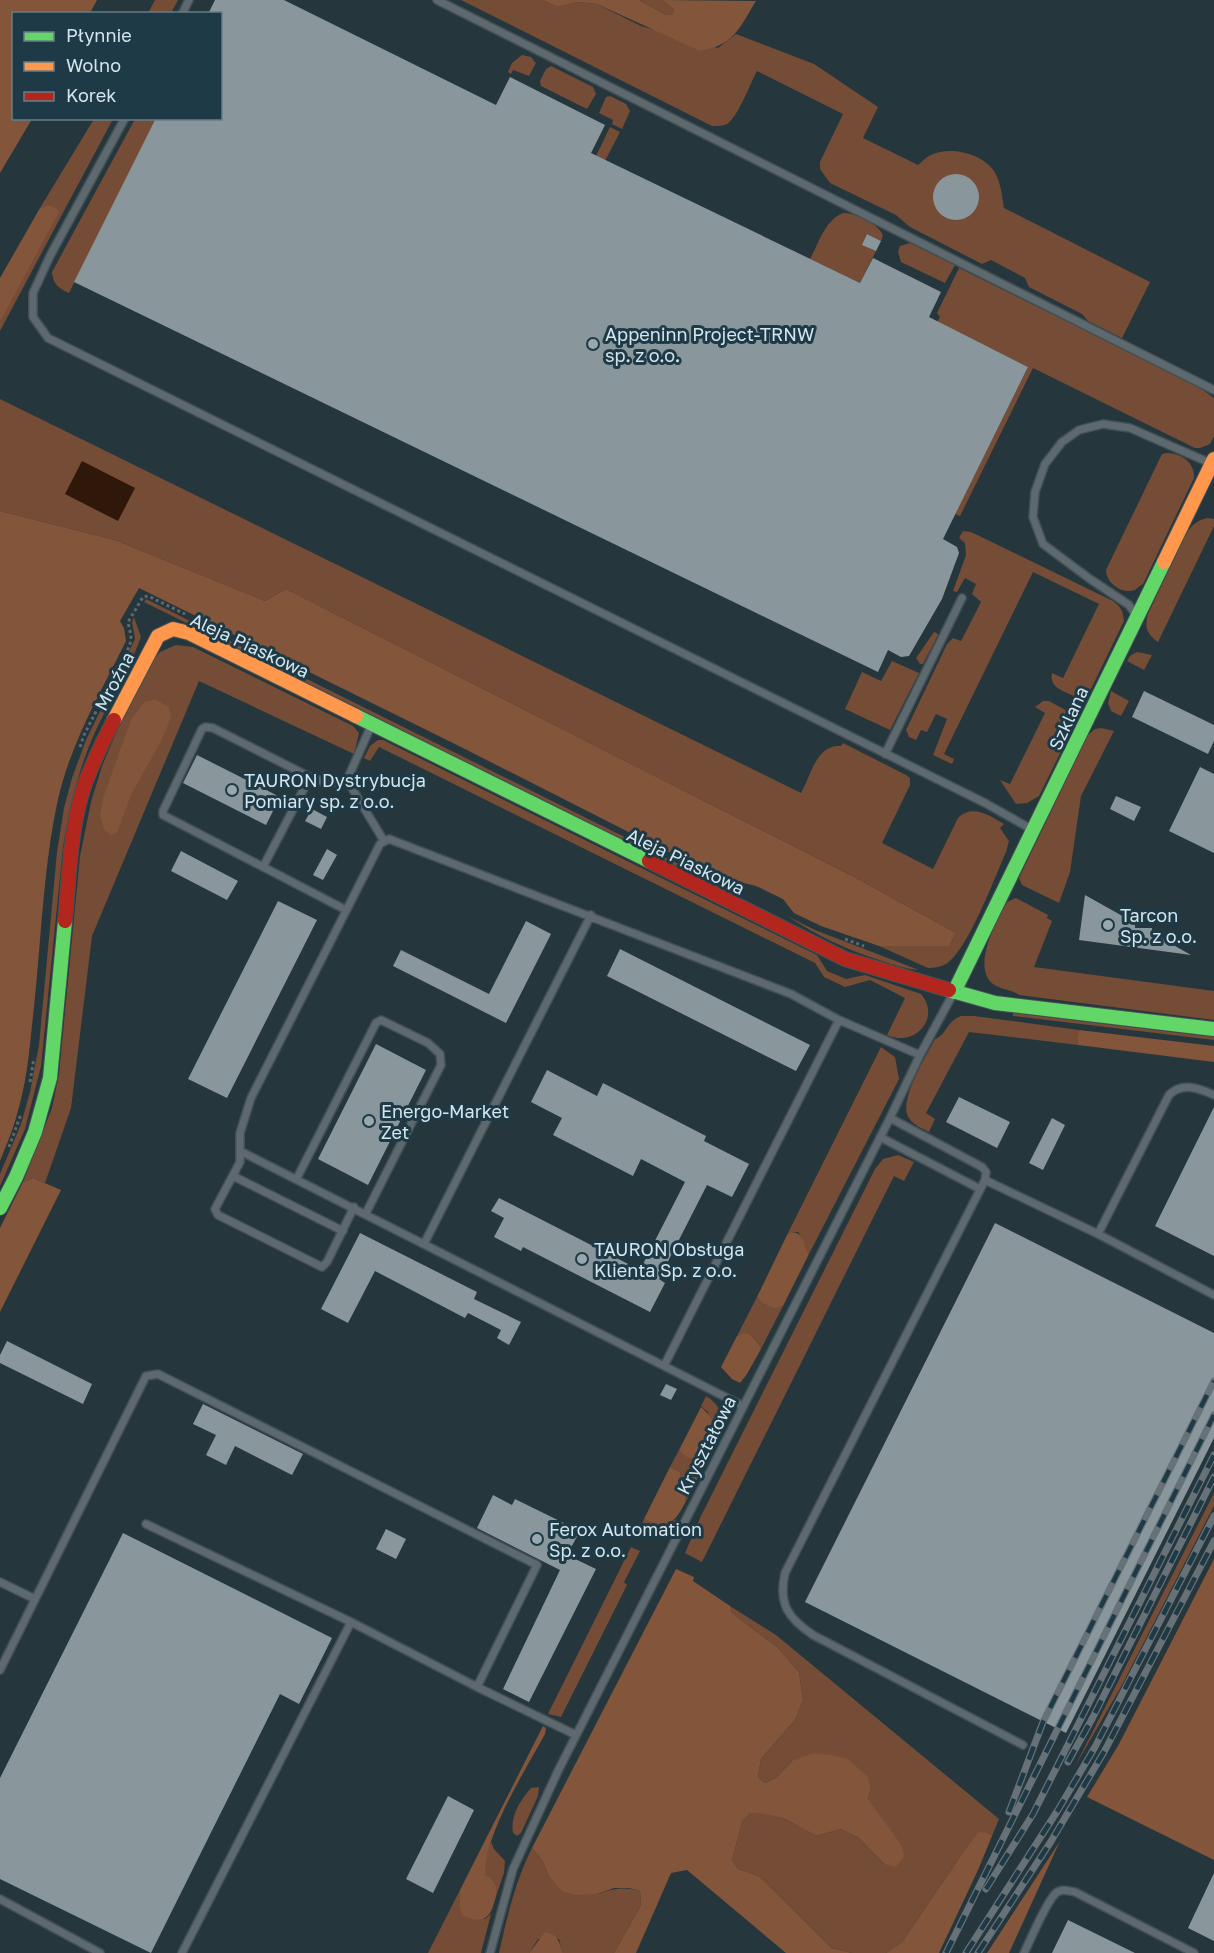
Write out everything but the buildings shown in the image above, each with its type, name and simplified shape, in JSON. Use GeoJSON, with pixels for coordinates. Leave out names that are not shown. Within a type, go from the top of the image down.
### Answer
{"type":"FeatureCollection","features":[{"type":"Feature","properties":{"kind":"main road","name":"Szklana"},"geometry":{"type":"LineString","coordinates":[[954,992],[1213,461]]}},
{"type":"Feature","properties":{"kind":"main road","name":"Aleja Piaskowa"},"geometry":{"type":"LineString","coordinates":[[173,629],[189,633],[845,959],[954,992],[1011,1005],[1214,1029]]}},
{"type":"Feature","properties":{"kind":"main road","name":"Mroźna"},"geometry":{"type":"LineString","coordinates":[[0,1208],[35,1132],[50,1078],[73,838],[81,797],[95,757],[158,636],[173,629]]}},
{"type":"Feature","properties":{"kind":"lane"},"geometry":{"type":"LineString","coordinates":[[437,0],[1214,390]]}},
{"type":"Feature","properties":{"kind":"lane"},"geometry":{"type":"LineString","coordinates":[[124,120],[50,256],[33,293],[33,317],[48,338],[1034,830]]}},
{"type":"Feature","properties":{"kind":"lane"},"geometry":{"type":"LineString","coordinates":[[1136,615],[1129,605],[1043,544],[1033,517],[1035,492],[1045,464],[1062,442],[1079,430],[1103,423],[1130,428],[1213,461]]}},
{"type":"Feature","properties":{"kind":"lane"},"geometry":{"type":"LineString","coordinates":[[885,754],[962,598]]}},
{"type":"Feature","properties":{"kind":"lane"},"geometry":{"type":"LineString","coordinates":[[346,910],[163,815],[166,803],[202,729],[206,727],[213,728],[310,777],[340,784],[347,780],[372,724]]}},
{"type":"Feature","properties":{"kind":"lane"},"geometry":{"type":"LineString","coordinates":[[263,867],[310,777]]}},
{"type":"Feature","properties":{"kind":"lane"},"geometry":{"type":"LineString","coordinates":[[347,780],[384,841]]}},
{"type":"Feature","properties":{"kind":"lane"},"geometry":{"type":"LineString","coordinates":[[354,1207],[324,1266],[313,1263],[216,1213],[215,1209],[240,1162],[240,1133],[251,1098],[380,844],[390,839],[791,994],[839,1020],[920,1054]]}},
{"type":"Feature","properties":{"kind":"lane"},"geometry":{"type":"LineString","coordinates":[[424,1244],[591,915]]}},
{"type":"Feature","properties":{"kind":"lane","name":"Kryształowa"},"geometry":{"type":"LineString","coordinates":[[490,1953],[513,1869],[576,1735],[890,1118],[920,1054],[954,992]]}},
{"type":"Feature","properties":{"kind":"lane"},"geometry":{"type":"LineString","coordinates":[[297,1178],[376,1023],[381,1020],[428,1043],[440,1054],[441,1065],[366,1213]]}},
{"type":"Feature","properties":{"kind":"lane"},"geometry":{"type":"LineString","coordinates":[[663,1366],[839,1020]]}},
{"type":"Feature","properties":{"kind":"lane"},"geometry":{"type":"LineString","coordinates":[[1098,1234],[1169,1095],[1174,1090],[1190,1087],[1214,1095]]}},
{"type":"Feature","properties":{"kind":"lane"},"geometry":{"type":"LineString","coordinates":[[890,1118],[982,1167],[986,1172],[985,1180],[785,1573],[782,1588],[786,1609],[798,1624],[813,1635],[1023,1744]]}},
{"type":"Feature","properties":{"kind":"lane"},"geometry":{"type":"LineString","coordinates":[[880,1137],[980,1189]]}},
{"type":"Feature","properties":{"kind":"lane"},"geometry":{"type":"LineString","coordinates":[[240,1151],[743,1406]]}},
{"type":"Feature","properties":{"kind":"lane"},"geometry":{"type":"LineString","coordinates":[[233,1176],[343,1231]]}},
{"type":"Feature","properties":{"kind":"lane"},"geometry":{"type":"LineString","coordinates":[[985,1180],[1098,1234],[1214,1295]]}},
{"type":"Feature","properties":{"kind":"lane"},"geometry":{"type":"LineString","coordinates":[[0,1670],[146,1377],[158,1374],[537,1565],[477,1688]]}},
{"type":"Feature","properties":{"kind":"lane"},"geometry":{"type":"LineString","coordinates":[[146,1524],[351,1622],[477,1688],[576,1735]]}},
{"type":"Feature","properties":{"kind":"lane"},"geometry":{"type":"LineString","coordinates":[[0,1582],[35,1599]]}},
{"type":"Feature","properties":{"kind":"lane"},"geometry":{"type":"LineString","coordinates":[[182,1953],[351,1622]]}},
{"type":"Feature","properties":{"kind":"lane"},"geometry":{"type":"LineString","coordinates":[[1024,1953],[1046,1908],[1056,1893],[1064,1890],[1075,1892],[1194,1953]]}},
{"type":"Feature","properties":{"kind":"lane"},"geometry":{"type":"LineString","coordinates":[[0,1899],[100,1953]]}},
{"type":"Feature","properties":{"kind":"path"},"geometry":{"type":"LineString","coordinates":[[128,622],[143,597]]}},
{"type":"Feature","properties":{"kind":"shaded area"},"geometry":{"type":"Polygon","coordinates":[[[0,0],[97,0],[91,12],[12,12],[12,120],[31,120],[0,173],[0,0]]]}},
{"type":"Feature","properties":{"kind":"shaded area"},"geometry":{"type":"Polygon","coordinates":[[[155,0],[178,0],[172,12],[149,12],[155,0]]]}},
{"type":"Feature","properties":{"kind":"shaded area"},"geometry":{"type":"Polygon","coordinates":[[[461,0],[543,0],[557,7],[578,2],[597,4],[641,26],[718,48],[736,34],[814,64],[878,107],[863,138],[918,165],[929,156],[945,151],[973,155],[994,171],[1001,189],[1004,208],[1150,282],[1122,338],[1088,321],[1082,314],[1029,287],[1025,278],[991,260],[982,264],[910,227],[896,215],[830,183],[820,169],[820,162],[843,114],[757,71],[731,120],[725,125],[712,126],[461,0]]]}},
{"type":"Feature","properties":{"kind":"shaded area"},"geometry":{"type":"Polygon","coordinates":[[[543,0],[639,0],[666,15],[672,15],[674,10],[663,0],[756,1],[740,28],[728,40],[721,45],[700,51],[597,4],[578,2],[557,7],[543,0]]]}},
{"type":"Feature","properties":{"kind":"shaded area"},"geometry":{"type":"Polygon","coordinates":[[[639,0],[663,0],[674,10],[673,15],[666,15],[639,0]]]}},
{"type":"Feature","properties":{"kind":"shaded area"},"geometry":{"type":"Polygon","coordinates":[[[522,55],[531,57],[536,63],[529,76],[513,70],[511,74],[508,72],[512,63],[522,55]]]}},
{"type":"Feature","properties":{"kind":"shaded area"},"geometry":{"type":"Polygon","coordinates":[[[551,66],[593,87],[596,94],[587,109],[541,86],[540,81],[546,69],[551,66]]]}},
{"type":"Feature","properties":{"kind":"shaded area"},"geometry":{"type":"Polygon","coordinates":[[[610,96],[626,104],[630,111],[622,129],[612,124],[613,120],[599,113],[606,97],[610,96]]]}},
{"type":"Feature","properties":{"kind":"shaded area"},"geometry":{"type":"Polygon","coordinates":[[[93,120],[112,120],[0,331],[0,322],[49,205],[40,208],[93,120]]]}},
{"type":"Feature","properties":{"kind":"shaded area"},"geometry":{"type":"Polygon","coordinates":[[[134,120],[156,120],[69,293],[57,285],[52,272],[134,120]]]}},
{"type":"Feature","properties":{"kind":"shaded area"},"geometry":{"type":"Polygon","coordinates":[[[610,127],[620,132],[605,161],[596,156],[610,127]]]}},
{"type":"Feature","properties":{"kind":"shaded area"},"geometry":{"type":"Polygon","coordinates":[[[48,205],[59,212],[0,322],[0,278],[40,208],[48,205]]]}},
{"type":"Feature","properties":{"kind":"shaded area"},"geometry":{"type":"Polygon","coordinates":[[[843,213],[866,220],[876,226],[883,235],[881,241],[867,234],[863,245],[876,251],[860,283],[810,259],[827,226],[843,213]]]}},
{"type":"Feature","properties":{"kind":"shaded area"},"geometry":{"type":"Polygon","coordinates":[[[910,243],[955,265],[945,283],[901,262],[898,252],[900,246],[910,243]]]}},
{"type":"Feature","properties":{"kind":"shaded area"},"geometry":{"type":"Polygon","coordinates":[[[959,268],[1196,385],[1214,398],[1214,436],[1210,444],[1195,448],[1033,368],[960,516],[955,514],[1028,367],[937,322],[940,317],[937,313],[959,268]]]}},
{"type":"Feature","properties":{"kind":"shaded area"},"geometry":{"type":"Polygon","coordinates":[[[0,399],[801,793],[820,756],[826,750],[841,746],[843,743],[910,778],[910,785],[882,843],[933,869],[958,818],[975,811],[992,817],[1004,824],[1000,828],[1009,841],[980,913],[963,945],[946,964],[928,968],[879,946],[949,946],[956,933],[856,878],[286,589],[265,601],[115,540],[0,511],[0,399]]]}},
{"type":"Feature","properties":{"kind":"shaded area"},"geometry":{"type":"Polygon","coordinates":[[[1162,454],[1182,457],[1190,463],[1194,478],[1143,584],[1135,590],[1125,591],[1111,583],[1106,570],[1162,454]]]}},
{"type":"Feature","properties":{"kind":"shaded area"},"geometry":{"type":"Polygon","coordinates":[[[82,461],[135,488],[118,521],[65,494],[82,461]]]}},
{"type":"Feature","properties":{"kind":"shaded area"},"geometry":{"type":"Polygon","coordinates":[[[0,511],[115,540],[265,601],[286,589],[856,878],[956,933],[949,946],[879,946],[821,926],[794,913],[783,899],[756,886],[724,878],[656,846],[139,588],[120,621],[124,628],[126,641],[77,741],[62,783],[52,831],[45,886],[27,1070],[15,1120],[0,1161],[0,511]]]}},
{"type":"Feature","properties":{"kind":"shaded area"},"geometry":{"type":"Polygon","coordinates":[[[1214,519],[1214,526],[1158,642],[1147,630],[1148,614],[1186,534],[1200,520],[1214,519]]]}},
{"type":"Feature","properties":{"kind":"shaded area"},"geometry":{"type":"Polygon","coordinates":[[[963,531],[971,532],[1113,601],[1121,610],[1124,621],[1089,693],[1076,697],[1062,691],[1055,686],[1052,673],[1063,678],[1099,604],[1033,572],[944,754],[954,759],[952,764],[933,755],[947,719],[936,714],[927,732],[921,730],[916,740],[909,737],[906,730],[947,644],[953,638],[961,641],[981,602],[972,594],[976,584],[965,578],[957,592],[953,591],[966,555],[965,543],[959,538],[963,531]]]}},
{"type":"Feature","properties":{"kind":"shaded area"},"geometry":{"type":"Polygon","coordinates":[[[146,599],[713,881],[702,879],[144,602],[146,599]]]}},
{"type":"Feature","properties":{"kind":"shaded area"},"geometry":{"type":"Polygon","coordinates":[[[134,617],[141,637],[90,744],[72,802],[63,847],[41,1066],[25,1129],[0,1186],[0,1174],[21,1124],[30,1092],[39,1045],[57,852],[64,808],[86,740],[135,639],[132,622],[134,617]]]}},
{"type":"Feature","properties":{"kind":"shaded area"},"geometry":{"type":"Polygon","coordinates":[[[934,632],[938,635],[923,664],[920,664],[916,658],[934,632]]]}},
{"type":"Feature","properties":{"kind":"shaded area"},"geometry":{"type":"Polygon","coordinates":[[[176,645],[193,647],[353,726],[359,733],[354,754],[199,681],[92,936],[71,1108],[45,1183],[33,1178],[23,1182],[52,1108],[59,1074],[80,856],[91,802],[102,766],[147,668],[160,652],[176,645]]]}},
{"type":"Feature","properties":{"kind":"shaded area"},"geometry":{"type":"Polygon","coordinates":[[[1137,652],[1152,655],[1144,670],[1127,661],[1137,652]]]}},
{"type":"Feature","properties":{"kind":"shaded area"},"geometry":{"type":"Polygon","coordinates":[[[892,661],[919,673],[890,730],[845,709],[862,672],[881,681],[892,661]]]}},
{"type":"Feature","properties":{"kind":"shaded area"},"geometry":{"type":"Polygon","coordinates":[[[1111,691],[1129,701],[1121,716],[1111,711],[1108,703],[1111,691]]]}},
{"type":"Feature","properties":{"kind":"shaded area"},"geometry":{"type":"Polygon","coordinates":[[[156,700],[169,707],[171,718],[131,795],[117,833],[111,835],[104,830],[100,816],[103,798],[131,720],[144,702],[156,700]]]}},
{"type":"Feature","properties":{"kind":"shaded area"},"geometry":{"type":"Polygon","coordinates":[[[1043,701],[1049,701],[1071,713],[1074,725],[1039,796],[1027,803],[1016,804],[1000,780],[1010,784],[1045,713],[1035,707],[1043,701]]]}},
{"type":"Feature","properties":{"kind":"shaded area"},"geometry":{"type":"Polygon","coordinates":[[[1095,729],[1114,731],[1081,796],[1070,872],[1059,903],[1022,885],[1019,878],[1088,735],[1095,729]]]}},
{"type":"Feature","properties":{"kind":"shaded area"},"geometry":{"type":"Polygon","coordinates":[[[378,740],[383,740],[817,955],[827,971],[846,979],[865,975],[921,994],[928,1012],[927,1021],[916,1034],[898,1038],[887,1035],[905,998],[870,980],[845,987],[824,977],[815,963],[379,747],[370,761],[364,758],[370,746],[378,740]]]}},
{"type":"Feature","properties":{"kind":"shaded area"},"geometry":{"type":"Polygon","coordinates":[[[1016,898],[1048,915],[1047,918],[1052,921],[1034,967],[1214,991],[1214,1020],[1019,995],[996,986],[987,976],[984,967],[985,955],[992,931],[1007,902],[1016,898]]]}},
{"type":"Feature","properties":{"kind":"shaded area"},"geometry":{"type":"Polygon","coordinates":[[[787,916],[815,930],[919,970],[909,969],[857,952],[821,936],[787,916]]]}},
{"type":"Feature","properties":{"kind":"shaded area"},"geometry":{"type":"Polygon","coordinates":[[[1013,1013],[1214,1037],[1214,1040],[1013,1016],[1013,1013]]]}},
{"type":"Feature","properties":{"kind":"shaded area"},"geometry":{"type":"Polygon","coordinates":[[[961,1016],[1079,1030],[1078,1045],[969,1032],[926,1113],[935,1119],[929,1132],[909,1118],[906,1111],[910,1090],[935,1039],[952,1021],[961,1016]]]}},
{"type":"Feature","properties":{"kind":"shaded area"},"geometry":{"type":"Polygon","coordinates":[[[1079,1030],[1214,1046],[1214,1062],[1078,1045],[1079,1030]]]}},
{"type":"Feature","properties":{"kind":"shaded area"},"geometry":{"type":"Polygon","coordinates":[[[881,1047],[895,1057],[899,1079],[809,1254],[798,1232],[787,1235],[881,1047]]]}},
{"type":"Feature","properties":{"kind":"shaded area"},"geometry":{"type":"Polygon","coordinates":[[[898,1155],[914,1162],[904,1181],[894,1176],[702,1562],[685,1553],[701,1516],[875,1169],[883,1159],[898,1155]]]}},
{"type":"Feature","properties":{"kind":"shaded area"},"geometry":{"type":"Polygon","coordinates":[[[33,1178],[61,1190],[0,1312],[0,1228],[23,1182],[33,1178]]]}},
{"type":"Feature","properties":{"kind":"shaded area"},"geometry":{"type":"Polygon","coordinates":[[[791,1232],[799,1234],[809,1254],[783,1306],[774,1309],[762,1303],[757,1297],[787,1235],[791,1232]]]}},
{"type":"Feature","properties":{"kind":"shaded area"},"geometry":{"type":"Polygon","coordinates":[[[757,1297],[762,1303],[774,1309],[783,1306],[761,1349],[752,1336],[745,1334],[737,1336],[757,1297]]]}},
{"type":"Feature","properties":{"kind":"shaded area"},"geometry":{"type":"Polygon","coordinates":[[[744,1333],[755,1338],[761,1349],[740,1383],[732,1379],[721,1367],[737,1336],[744,1333]]]}},
{"type":"Feature","properties":{"kind":"shaded area"},"geometry":{"type":"Polygon","coordinates":[[[706,1396],[715,1403],[720,1411],[721,1428],[715,1445],[686,1501],[680,1472],[670,1467],[679,1450],[685,1456],[696,1457],[711,1442],[708,1412],[701,1406],[706,1396]]]}},
{"type":"Feature","properties":{"kind":"shaded area"},"geometry":{"type":"Polygon","coordinates":[[[701,1407],[713,1423],[713,1434],[703,1451],[689,1458],[679,1450],[701,1407]]]}},
{"type":"Feature","properties":{"kind":"shaded area"},"geometry":{"type":"Polygon","coordinates":[[[670,1467],[680,1472],[686,1501],[671,1522],[660,1524],[644,1519],[670,1467]]]}},
{"type":"Feature","properties":{"kind":"shaded area"},"geometry":{"type":"Polygon","coordinates":[[[1214,1493],[1214,1506],[1122,1685],[1073,1770],[1214,1493]]]}},
{"type":"Feature","properties":{"kind":"shaded area"},"geometry":{"type":"Polygon","coordinates":[[[644,1519],[661,1523],[677,1519],[666,1535],[653,1537],[639,1531],[644,1519]]]}},
{"type":"Feature","properties":{"kind":"shaded area"},"geometry":{"type":"Polygon","coordinates":[[[631,1547],[640,1551],[624,1582],[627,1585],[561,1717],[548,1714],[631,1547]]]}},
{"type":"Feature","properties":{"kind":"shaded area"},"geometry":{"type":"Polygon","coordinates":[[[1214,1559],[1214,1860],[1087,1797],[1119,1744],[1214,1559]]]}},
{"type":"Feature","properties":{"kind":"shaded area"},"geometry":{"type":"Polygon","coordinates":[[[676,1569],[694,1577],[693,1581],[730,1606],[732,1613],[778,1648],[799,1672],[803,1700],[795,1720],[761,1759],[758,1777],[765,1783],[776,1778],[792,1761],[813,1753],[848,1759],[867,1776],[871,1788],[868,1798],[903,1850],[903,1858],[895,1867],[884,1864],[859,1838],[841,1829],[816,1836],[784,1819],[759,1813],[750,1813],[742,1822],[732,1860],[738,1869],[759,1876],[832,1948],[852,1953],[786,1953],[687,1870],[671,1873],[636,1953],[614,1953],[641,1905],[640,1891],[614,1888],[597,1894],[576,1895],[562,1891],[549,1876],[542,1860],[532,1848],[676,1569]]]}},
{"type":"Feature","properties":{"kind":"shaded area"},"geometry":{"type":"Polygon","coordinates":[[[730,1606],[776,1635],[999,1819],[992,1836],[988,1833],[979,1833],[966,1848],[902,1942],[886,1953],[852,1953],[832,1948],[759,1876],[738,1869],[732,1860],[742,1822],[750,1813],[766,1812],[800,1826],[816,1836],[841,1829],[859,1838],[884,1864],[891,1831],[874,1811],[868,1798],[871,1788],[792,1761],[776,1778],[765,1783],[758,1777],[761,1759],[795,1720],[803,1700],[799,1672],[778,1648],[732,1613],[730,1606]]]}},
{"type":"Feature","properties":{"kind":"shaded area"},"geometry":{"type":"Polygon","coordinates":[[[543,1726],[546,1728],[545,1734],[508,1802],[492,1840],[485,1874],[496,1886],[492,1909],[482,1919],[468,1918],[462,1915],[460,1890],[543,1726]]]}},
{"type":"Feature","properties":{"kind":"shaded area"},"geometry":{"type":"Polygon","coordinates":[[[539,1787],[538,1796],[521,1833],[517,1836],[513,1833],[512,1827],[517,1809],[531,1788],[539,1787]]]}},
{"type":"Feature","properties":{"kind":"shaded area"},"geometry":{"type":"Polygon","coordinates":[[[979,1832],[992,1836],[939,1953],[886,1953],[902,1942],[979,1832]]]}},
{"type":"Feature","properties":{"kind":"shaded area"},"geometry":{"type":"Polygon","coordinates":[[[1060,1841],[1009,1953],[987,1953],[1060,1841]]]}},
{"type":"Feature","properties":{"kind":"shaded area"},"geometry":{"type":"Polygon","coordinates":[[[491,1842],[505,1861],[504,1873],[496,1896],[495,1884],[485,1874],[485,1858],[491,1842]]]}},
{"type":"Feature","properties":{"kind":"shaded area"},"geometry":{"type":"Polygon","coordinates":[[[532,1848],[542,1860],[549,1876],[597,1894],[618,1889],[640,1891],[641,1905],[614,1953],[563,1953],[559,1939],[538,1939],[529,1953],[499,1953],[516,1887],[532,1848]]]}},
{"type":"Feature","properties":{"kind":"shaded area"},"geometry":{"type":"Polygon","coordinates":[[[460,1890],[460,1906],[485,1919],[491,1914],[481,1953],[428,1953],[460,1890]]]}},
{"type":"Feature","properties":{"kind":"shaded area"},"geometry":{"type":"Polygon","coordinates":[[[545,1932],[557,1939],[563,1953],[529,1953],[545,1932]]]}},
{"type":"Feature","properties":{"kind":"railway"},"geometry":{"type":"LineString","coordinates":[[1009,1812],[1043,1722],[1214,1381]]}},
{"type":"Feature","properties":{"kind":"railway"},"geometry":{"type":"LineString","coordinates":[[946,1953],[1214,1415]]}},
{"type":"Feature","properties":{"kind":"railway"},"geometry":{"type":"LineString","coordinates":[[986,1889],[1033,1814],[1214,1455]]}},
{"type":"Feature","properties":{"kind":"railway"},"geometry":{"type":"LineString","coordinates":[[1068,1762],[1214,1477]]}},
{"type":"Feature","properties":{"kind":"railway"},"geometry":{"type":"LineString","coordinates":[[966,1953],[1058,1810],[1095,1747],[1214,1516]]}},
{"type":"Feature","properties":{"kind":"railway"},"geometry":{"type":"LineString","coordinates":[[978,1953],[1050,1843],[1104,1752],[1214,1541]]}},
{"type":"Feature","properties":{"kind":"traffic: fast"},"geometry":{"type":"LineString","coordinates":[[954,992],[1164,562]]}},
{"type":"Feature","properties":{"kind":"traffic: fast"},"geometry":{"type":"LineString","coordinates":[[356,716],[649,861]]}},
{"type":"Feature","properties":{"kind":"traffic: fast"},"geometry":{"type":"LineString","coordinates":[[0,1208],[35,1132],[50,1078],[65,921]]}},
{"type":"Feature","properties":{"kind":"traffic: fast"},"geometry":{"type":"LineString","coordinates":[[949,990],[995,1003],[1214,1029]]}},
{"type":"Feature","properties":{"kind":"traffic: slow"},"geometry":{"type":"LineString","coordinates":[[1164,562],[1214,459]]}},
{"type":"Feature","properties":{"kind":"traffic: slow"},"geometry":{"type":"LineString","coordinates":[[114,720],[158,636],[173,629],[189,633],[356,716]]}},
{"type":"Feature","properties":{"kind":"traffic: jam"},"geometry":{"type":"LineString","coordinates":[[65,921],[77,811],[92,767],[114,720]]}},
{"type":"Feature","properties":{"kind":"traffic: jam"},"geometry":{"type":"LineString","coordinates":[[649,861],[845,959],[949,990]]}},
{"type":"Feature","properties":{"kind":"place","name":"Appeninn Project-TRNW sp. z o.o."},"geometry":{"type":"Point","coordinates":[593,344]}},
{"type":"Feature","properties":{"kind":"place","name":"TAURON Dystrybucja Pomiary sp. z o.o."},"geometry":{"type":"Point","coordinates":[232,790]}},
{"type":"Feature","properties":{"kind":"place","name":"Tarcon Sp. z o.o."},"geometry":{"type":"Point","coordinates":[1108,925]}},
{"type":"Feature","properties":{"kind":"place","name":"Energo-Market Zet"},"geometry":{"type":"Point","coordinates":[369,1121]}},
{"type":"Feature","properties":{"kind":"place","name":"TAURON Obsługa Klienta Sp. z o.o."},"geometry":{"type":"Point","coordinates":[582,1259]}},
{"type":"Feature","properties":{"kind":"place","name":"Ferox Automation Sp. z o.o."},"geometry":{"type":"Point","coordinates":[537,1539]}}]}
